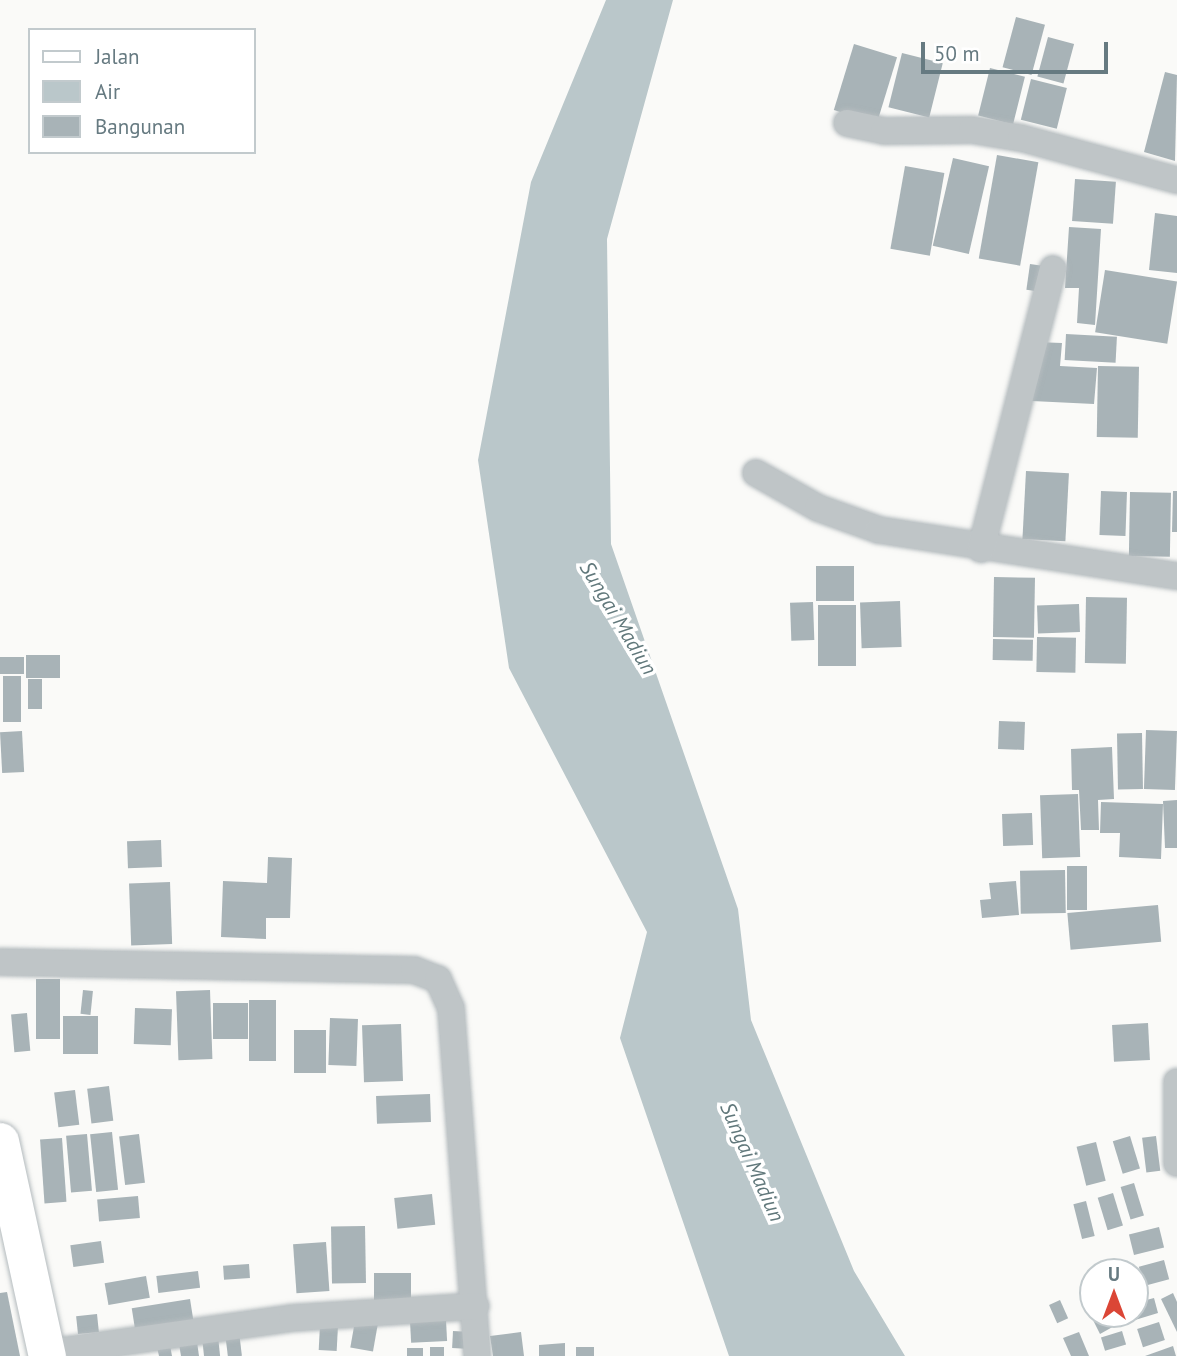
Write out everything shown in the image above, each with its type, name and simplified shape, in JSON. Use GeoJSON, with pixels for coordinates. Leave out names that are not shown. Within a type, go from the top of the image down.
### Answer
{"type":"FeatureCollection","features":[{"type":"Feature","properties":{"kind":"street"},"geometry":{"type":"LineString","coordinates":[[847,123],[884,131],[972,130],[1021,138],[1177,180]]}},
{"type":"Feature","properties":{"kind":"street"},"geometry":{"type":"LineString","coordinates":[[981,549],[1053,268]]}},
{"type":"Feature","properties":{"kind":"street"},"geometry":{"type":"LineString","coordinates":[[756,473],[818,508],[879,530],[981,549],[1177,576]]}},
{"type":"Feature","properties":{"kind":"street"},"geometry":{"type":"LineString","coordinates":[[0,962],[414,970],[438,979],[451,1008],[476,1306],[477,1356]]}},
{"type":"Feature","properties":{"kind":"street"},"geometry":{"type":"LineString","coordinates":[[1177,1082],[1177,1163]]}},
{"type":"Feature","properties":{"kind":"street"},"geometry":{"type":"LineString","coordinates":[[0,1141],[6,1200],[46,1355],[292,1318],[476,1306]]}},
{"type":"Feature","properties":{"kind":"water","name":"Sungai Madiun"},"geometry":{"type":"Polygon","coordinates":[[[606,0],[673,0],[607,239],[611,544],[738,909],[751,1020],[854,1271],[905,1356],[729,1356],[620,1038],[647,932],[509,668],[478,460],[531,182],[606,0]]]}},
{"type":"Feature","properties":{"kind":"building"},"geometry":{"type":"Polygon","coordinates":[[[1016,17],[1045,25],[1032,75],[1003,67],[1016,17]]]}},
{"type":"Feature","properties":{"kind":"building"},"geometry":{"type":"Polygon","coordinates":[[[1048,37],[1074,44],[1063,84],[1037,77],[1048,37]]]}},
{"type":"Feature","properties":{"kind":"building"},"geometry":{"type":"Polygon","coordinates":[[[854,44],[897,57],[877,123],[834,110],[854,44]]]}},
{"type":"Feature","properties":{"kind":"building"},"geometry":{"type":"Polygon","coordinates":[[[902,53],[943,63],[929,117],[888,107],[902,53]]]}},
{"type":"Feature","properties":{"kind":"building"},"geometry":{"type":"Polygon","coordinates":[[[990,68],[1025,77],[1013,124],[978,116],[990,68]]]}},
{"type":"Feature","properties":{"kind":"building"},"geometry":{"type":"Polygon","coordinates":[[[1165,72],[1177,75],[1175,161],[1144,152],[1165,72]]]}},
{"type":"Feature","properties":{"kind":"building"},"geometry":{"type":"Polygon","coordinates":[[[1031,79],[1067,88],[1057,129],[1021,120],[1031,79]]]}},
{"type":"Feature","properties":{"kind":"building"},"geometry":{"type":"Polygon","coordinates":[[[997,155],[1038,162],[1020,266],[979,258],[997,155]]]}},
{"type":"Feature","properties":{"kind":"building"},"geometry":{"type":"Polygon","coordinates":[[[953,158],[989,166],[969,254],[933,246],[953,158]]]}},
{"type":"Feature","properties":{"kind":"building"},"geometry":{"type":"Polygon","coordinates":[[[905,166],[944,173],[930,256],[890,249],[905,166]]]}},
{"type":"Feature","properties":{"kind":"building"},"geometry":{"type":"Polygon","coordinates":[[[1075,179],[1116,182],[1113,224],[1072,221],[1075,179]]]}},
{"type":"Feature","properties":{"kind":"building"},"geometry":{"type":"Polygon","coordinates":[[[1155,213],[1177,216],[1177,273],[1149,270],[1155,213]]]}},
{"type":"Feature","properties":{"kind":"building"},"geometry":{"type":"Polygon","coordinates":[[[1069,227],[1101,229],[1095,325],[1077,323],[1079,288],[1065,288],[1069,227]]]}},
{"type":"Feature","properties":{"kind":"building"},"geometry":{"type":"Polygon","coordinates":[[[1030,264],[1044,266],[1040,292],[1026,290],[1030,264]]]}},
{"type":"Feature","properties":{"kind":"building"},"geometry":{"type":"Polygon","coordinates":[[[1105,270],[1177,281],[1167,344],[1095,332],[1105,270]]]}},
{"type":"Feature","properties":{"kind":"building"},"geometry":{"type":"Polygon","coordinates":[[[1066,334],[1117,337],[1116,363],[1065,360],[1066,334]]]}},
{"type":"Feature","properties":{"kind":"building"},"geometry":{"type":"Polygon","coordinates":[[[1035,342],[1062,343],[1060,366],[1097,368],[1094,404],[1032,401],[1035,342]]]}},
{"type":"Feature","properties":{"kind":"building"},"geometry":{"type":"Polygon","coordinates":[[[1098,366],[1139,367],[1138,438],[1097,437],[1098,366]]]}},
{"type":"Feature","properties":{"kind":"building"},"geometry":{"type":"Polygon","coordinates":[[[1026,471],[1069,473],[1065,541],[1022,539],[1026,471]]]}},
{"type":"Feature","properties":{"kind":"building"},"geometry":{"type":"Polygon","coordinates":[[[1101,491],[1127,492],[1125,536],[1099,535],[1101,491]]]}},
{"type":"Feature","properties":{"kind":"building"},"geometry":{"type":"Polygon","coordinates":[[[1173,491],[1177,491],[1177,532],[1172,532],[1173,491]]]}},
{"type":"Feature","properties":{"kind":"building"},"geometry":{"type":"Polygon","coordinates":[[[1130,492],[1171,493],[1170,557],[1129,556],[1130,492]]]}},
{"type":"Feature","properties":{"kind":"building"},"geometry":{"type":"Polygon","coordinates":[[[816,566],[854,566],[854,601],[816,601],[816,566]]]}},
{"type":"Feature","properties":{"kind":"building"},"geometry":{"type":"Polygon","coordinates":[[[994,577],[1035,578],[1034,638],[993,637],[994,577]]]}},
{"type":"Feature","properties":{"kind":"building"},"geometry":{"type":"Polygon","coordinates":[[[1086,597],[1127,598],[1126,664],[1085,663],[1086,597]]]}},
{"type":"Feature","properties":{"kind":"building"},"geometry":{"type":"Polygon","coordinates":[[[900,601],[902,647],[862,648],[860,602],[900,601]]]}},
{"type":"Feature","properties":{"kind":"building"},"geometry":{"type":"Polygon","coordinates":[[[813,602],[814,640],[791,641],[790,603],[813,602]]]}},
{"type":"Feature","properties":{"kind":"building"},"geometry":{"type":"Polygon","coordinates":[[[1079,604],[1080,632],[1038,633],[1037,605],[1079,604]]]}},
{"type":"Feature","properties":{"kind":"building"},"geometry":{"type":"Polygon","coordinates":[[[818,605],[856,605],[856,666],[818,666],[818,605]]]}},
{"type":"Feature","properties":{"kind":"building"},"geometry":{"type":"Polygon","coordinates":[[[1037,637],[1076,638],[1075,673],[1036,672],[1037,637]]]}},
{"type":"Feature","properties":{"kind":"building"},"geometry":{"type":"Polygon","coordinates":[[[993,639],[1033,640],[1033,661],[993,660],[993,639]]]}},
{"type":"Feature","properties":{"kind":"building"},"geometry":{"type":"Polygon","coordinates":[[[26,655],[60,655],[60,678],[26,678],[26,655]]]}},
{"type":"Feature","properties":{"kind":"building"},"geometry":{"type":"Polygon","coordinates":[[[0,657],[24,657],[24,674],[0,674],[0,657]]]}},
{"type":"Feature","properties":{"kind":"building"},"geometry":{"type":"Polygon","coordinates":[[[3,676],[21,676],[21,722],[3,722],[3,676]]]}},
{"type":"Feature","properties":{"kind":"building"},"geometry":{"type":"Polygon","coordinates":[[[28,679],[42,679],[42,709],[28,709],[28,679]]]}},
{"type":"Feature","properties":{"kind":"building"},"geometry":{"type":"Polygon","coordinates":[[[999,721],[1025,722],[1024,750],[998,749],[999,721]]]}},
{"type":"Feature","properties":{"kind":"building"},"geometry":{"type":"Polygon","coordinates":[[[1146,730],[1177,731],[1175,790],[1144,789],[1146,730]]]}},
{"type":"Feature","properties":{"kind":"building"},"geometry":{"type":"Polygon","coordinates":[[[22,731],[24,772],[2,773],[0,732],[22,731]]]}},
{"type":"Feature","properties":{"kind":"building"},"geometry":{"type":"Polygon","coordinates":[[[1117,733],[1142,733],[1143,789],[1118,789],[1117,733]]]}},
{"type":"Feature","properties":{"kind":"building"},"geometry":{"type":"Polygon","coordinates":[[[1112,747],[1114,799],[1098,800],[1099,830],[1081,830],[1079,790],[1072,790],[1071,749],[1112,747]]]}},
{"type":"Feature","properties":{"kind":"building"},"geometry":{"type":"Polygon","coordinates":[[[1078,794],[1080,857],[1042,858],[1040,795],[1078,794]]]}},
{"type":"Feature","properties":{"kind":"building"},"geometry":{"type":"Polygon","coordinates":[[[1177,800],[1177,848],[1165,848],[1163,801],[1177,800]]]}},
{"type":"Feature","properties":{"kind":"building"},"geometry":{"type":"Polygon","coordinates":[[[1101,802],[1163,804],[1161,859],[1119,857],[1120,833],[1100,833],[1101,802]]]}},
{"type":"Feature","properties":{"kind":"building"},"geometry":{"type":"Polygon","coordinates":[[[1032,813],[1033,845],[1003,846],[1002,814],[1032,813]]]}},
{"type":"Feature","properties":{"kind":"building"},"geometry":{"type":"Polygon","coordinates":[[[161,840],[162,867],[128,868],[127,841],[161,840]]]}},
{"type":"Feature","properties":{"kind":"building"},"geometry":{"type":"Polygon","coordinates":[[[268,857],[292,858],[290,918],[266,918],[266,939],[221,937],[223,881],[267,883],[268,857]]]}},
{"type":"Feature","properties":{"kind":"building"},"geometry":{"type":"Polygon","coordinates":[[[1067,866],[1087,866],[1087,910],[1067,910],[1067,866]]]}},
{"type":"Feature","properties":{"kind":"building"},"geometry":{"type":"Polygon","coordinates":[[[1065,870],[1066,913],[1021,914],[1020,871],[1065,870]]]}},
{"type":"Feature","properties":{"kind":"building"},"geometry":{"type":"Polygon","coordinates":[[[1016,881],[1019,915],[982,918],[980,900],[991,899],[989,883],[1016,881]]]}},
{"type":"Feature","properties":{"kind":"building"},"geometry":{"type":"Polygon","coordinates":[[[170,882],[172,944],[131,945],[129,883],[170,882]]]}},
{"type":"Feature","properties":{"kind":"building"},"geometry":{"type":"Polygon","coordinates":[[[1158,905],[1161,942],[1071,950],[1067,913],[1158,905]]]}},
{"type":"Feature","properties":{"kind":"building"},"geometry":{"type":"Polygon","coordinates":[[[36,979],[60,979],[60,1039],[36,1039],[36,979]]]}},
{"type":"Feature","properties":{"kind":"building"},"geometry":{"type":"Polygon","coordinates":[[[83,990],[93,991],[90,1015],[80,1014],[83,990]]]}},
{"type":"Feature","properties":{"kind":"building"},"geometry":{"type":"Polygon","coordinates":[[[210,990],[212,1059],[178,1060],[176,991],[210,990]]]}},
{"type":"Feature","properties":{"kind":"building"},"geometry":{"type":"Polygon","coordinates":[[[249,1000],[276,1000],[276,1061],[249,1061],[249,1000]]]}},
{"type":"Feature","properties":{"kind":"building"},"geometry":{"type":"Polygon","coordinates":[[[213,1003],[248,1003],[248,1039],[213,1039],[213,1003]]]}},
{"type":"Feature","properties":{"kind":"building"},"geometry":{"type":"Polygon","coordinates":[[[135,1008],[172,1009],[171,1045],[134,1044],[135,1008]]]}},
{"type":"Feature","properties":{"kind":"building"},"geometry":{"type":"Polygon","coordinates":[[[27,1013],[30,1051],[14,1052],[11,1014],[27,1013]]]}},
{"type":"Feature","properties":{"kind":"building"},"geometry":{"type":"Polygon","coordinates":[[[63,1016],[98,1016],[98,1054],[63,1054],[63,1016]]]}},
{"type":"Feature","properties":{"kind":"building"},"geometry":{"type":"Polygon","coordinates":[[[330,1018],[358,1019],[356,1066],[328,1065],[330,1018]]]}},
{"type":"Feature","properties":{"kind":"building"},"geometry":{"type":"Polygon","coordinates":[[[1148,1023],[1150,1060],[1114,1062],[1112,1025],[1148,1023]]]}},
{"type":"Feature","properties":{"kind":"building"},"geometry":{"type":"Polygon","coordinates":[[[401,1024],[403,1081],[364,1082],[362,1025],[401,1024]]]}},
{"type":"Feature","properties":{"kind":"building"},"geometry":{"type":"Polygon","coordinates":[[[294,1030],[326,1030],[326,1073],[294,1073],[294,1030]]]}},
{"type":"Feature","properties":{"kind":"building"},"geometry":{"type":"Polygon","coordinates":[[[109,1086],[113,1121],[91,1123],[87,1089],[109,1086]]]}},
{"type":"Feature","properties":{"kind":"building"},"geometry":{"type":"Polygon","coordinates":[[[75,1090],[79,1125],[58,1127],[54,1093],[75,1090]]]}},
{"type":"Feature","properties":{"kind":"building"},"geometry":{"type":"Polygon","coordinates":[[[430,1094],[431,1122],[377,1124],[376,1096],[430,1094]]]}},
{"type":"Feature","properties":{"kind":"building"},"geometry":{"type":"Polygon","coordinates":[[[112,1132],[118,1190],[96,1192],[90,1134],[112,1132]]]}},
{"type":"Feature","properties":{"kind":"building"},"geometry":{"type":"Polygon","coordinates":[[[87,1134],[92,1191],[71,1193],[66,1136],[87,1134]]]}},
{"type":"Feature","properties":{"kind":"building"},"geometry":{"type":"Polygon","coordinates":[[[139,1134],[145,1183],[125,1185],[119,1136],[139,1134]]]}},
{"type":"Feature","properties":{"kind":"building"},"geometry":{"type":"Polygon","coordinates":[[[1130,1136],[1140,1169],[1123,1174],[1113,1141],[1130,1136]]]}},
{"type":"Feature","properties":{"kind":"building"},"geometry":{"type":"Polygon","coordinates":[[[1156,1136],[1160,1171],[1146,1172],[1142,1138],[1156,1136]]]}},
{"type":"Feature","properties":{"kind":"building"},"geometry":{"type":"Polygon","coordinates":[[[62,1138],[66,1202],[45,1203],[40,1140],[62,1138]]]}},
{"type":"Feature","properties":{"kind":"building"},"geometry":{"type":"Polygon","coordinates":[[[1096,1142],[1106,1181],[1086,1186],[1077,1147],[1096,1142]]]}},
{"type":"Feature","properties":{"kind":"building"},"geometry":{"type":"Polygon","coordinates":[[[1134,1183],[1144,1216],[1131,1220],[1121,1187],[1134,1183]]]}},
{"type":"Feature","properties":{"kind":"building"},"geometry":{"type":"Polygon","coordinates":[[[1113,1193],[1123,1226],[1108,1230],[1098,1198],[1113,1193]]]}},
{"type":"Feature","properties":{"kind":"building"},"geometry":{"type":"Polygon","coordinates":[[[432,1194],[435,1225],[397,1229],[394,1198],[432,1194]]]}},
{"type":"Feature","properties":{"kind":"building"},"geometry":{"type":"Polygon","coordinates":[[[138,1196],[140,1218],[99,1221],[97,1200],[138,1196]]]}},
{"type":"Feature","properties":{"kind":"building"},"geometry":{"type":"Polygon","coordinates":[[[1086,1201],[1095,1236],[1082,1239],[1073,1204],[1086,1201]]]}},
{"type":"Feature","properties":{"kind":"building"},"geometry":{"type":"Polygon","coordinates":[[[365,1226],[366,1283],[332,1284],[331,1227],[365,1226]]]}},
{"type":"Feature","properties":{"kind":"building"},"geometry":{"type":"Polygon","coordinates":[[[1159,1227],[1164,1247],[1134,1255],[1129,1234],[1159,1227]]]}},
{"type":"Feature","properties":{"kind":"building"},"geometry":{"type":"Polygon","coordinates":[[[101,1241],[104,1263],[73,1267],[70,1245],[101,1241]]]}},
{"type":"Feature","properties":{"kind":"building"},"geometry":{"type":"Polygon","coordinates":[[[326,1242],[329,1291],[296,1293],[293,1244],[326,1242]]]}},
{"type":"Feature","properties":{"kind":"building"},"geometry":{"type":"Polygon","coordinates":[[[1164,1260],[1169,1279],[1149,1285],[1149,1264],[1164,1260]]]}},
{"type":"Feature","properties":{"kind":"building"},"geometry":{"type":"Polygon","coordinates":[[[249,1264],[250,1278],[224,1280],[223,1266],[249,1264]]]}},
{"type":"Feature","properties":{"kind":"building"},"geometry":{"type":"Polygon","coordinates":[[[198,1271],[200,1288],[158,1293],[156,1276],[198,1271]]]}},
{"type":"Feature","properties":{"kind":"building"},"geometry":{"type":"Polygon","coordinates":[[[374,1273],[411,1273],[411,1309],[374,1309],[374,1273]]]}},
{"type":"Feature","properties":{"kind":"building"},"geometry":{"type":"Polygon","coordinates":[[[146,1276],[150,1298],[108,1305],[105,1283],[146,1276]]]}},
{"type":"Feature","properties":{"kind":"building"},"geometry":{"type":"Polygon","coordinates":[[[7,1292],[20,1356],[0,1356],[0,1293],[7,1292]]]}},
{"type":"Feature","properties":{"kind":"building"},"geometry":{"type":"Polygon","coordinates":[[[1173,1293],[1177,1302],[1177,1332],[1161,1299],[1173,1293]]]}},
{"type":"Feature","properties":{"kind":"building"},"geometry":{"type":"Polygon","coordinates":[[[1154,1298],[1158,1313],[1149,1316],[1149,1299],[1154,1298]]]}},
{"type":"Feature","properties":{"kind":"building"},"geometry":{"type":"Polygon","coordinates":[[[190,1299],[194,1323],[135,1332],[132,1308],[190,1299]]]}},
{"type":"Feature","properties":{"kind":"building"},"geometry":{"type":"Polygon","coordinates":[[[1060,1300],[1068,1318],[1057,1323],[1049,1305],[1060,1300]]]}},
{"type":"Feature","properties":{"kind":"building"},"geometry":{"type":"Polygon","coordinates":[[[97,1314],[99,1332],[78,1334],[76,1316],[97,1314]]]}},
{"type":"Feature","properties":{"kind":"building"},"geometry":{"type":"Polygon","coordinates":[[[446,1320],[447,1341],[411,1343],[410,1322],[446,1320]]]}},
{"type":"Feature","properties":{"kind":"building"},"geometry":{"type":"Polygon","coordinates":[[[355,1321],[378,1325],[373,1352],[350,1348],[355,1321]]]}},
{"type":"Feature","properties":{"kind":"building"},"geometry":{"type":"Polygon","coordinates":[[[1159,1322],[1165,1340],[1143,1347],[1137,1329],[1149,1328],[1149,1325],[1159,1322]]]}},
{"type":"Feature","properties":{"kind":"building"},"geometry":{"type":"Polygon","coordinates":[[[320,1325],[338,1326],[337,1351],[319,1350],[320,1325]]]}},
{"type":"Feature","properties":{"kind":"building"},"geometry":{"type":"Polygon","coordinates":[[[1097,1328],[1111,1328],[1100,1334],[1097,1328]]]}},
{"type":"Feature","properties":{"kind":"building"},"geometry":{"type":"Polygon","coordinates":[[[453,1331],[471,1332],[470,1349],[452,1348],[453,1331]]]}},
{"type":"Feature","properties":{"kind":"building"},"geometry":{"type":"Polygon","coordinates":[[[1122,1331],[1126,1344],[1105,1351],[1101,1337],[1122,1331]]]}},
{"type":"Feature","properties":{"kind":"building"},"geometry":{"type":"Polygon","coordinates":[[[239,1332],[242,1356],[228,1356],[225,1334],[239,1332]]]}},
{"type":"Feature","properties":{"kind":"building"},"geometry":{"type":"Polygon","coordinates":[[[521,1332],[524,1356],[493,1356],[490,1336],[521,1332]]]}},
{"type":"Feature","properties":{"kind":"building"},"geometry":{"type":"Polygon","coordinates":[[[1079,1332],[1089,1356],[1071,1356],[1063,1338],[1079,1332]]]}},
{"type":"Feature","properties":{"kind":"building"},"geometry":{"type":"Polygon","coordinates":[[[218,1336],[220,1356],[204,1356],[202,1338],[218,1336]]]}},
{"type":"Feature","properties":{"kind":"building"},"geometry":{"type":"Polygon","coordinates":[[[197,1342],[199,1356],[181,1356],[179,1344],[197,1342]]]}},
{"type":"Feature","properties":{"kind":"building"},"geometry":{"type":"Polygon","coordinates":[[[565,1343],[565,1356],[539,1356],[539,1345],[565,1343]]]}},
{"type":"Feature","properties":{"kind":"building"},"geometry":{"type":"Polygon","coordinates":[[[170,1345],[172,1356],[159,1356],[157,1347],[170,1345]]]}},
{"type":"Feature","properties":{"kind":"building"},"geometry":{"type":"Polygon","coordinates":[[[1173,1346],[1176,1356],[1145,1356],[1173,1346]]]}},
{"type":"Feature","properties":{"kind":"building"},"geometry":{"type":"Polygon","coordinates":[[[430,1347],[444,1347],[444,1356],[430,1356],[430,1347]]]}},
{"type":"Feature","properties":{"kind":"building"},"geometry":{"type":"Polygon","coordinates":[[[576,1347],[594,1347],[594,1356],[576,1356],[576,1347]]]}},
{"type":"Feature","properties":{"kind":"building"},"geometry":{"type":"Polygon","coordinates":[[[407,1348],[423,1348],[423,1356],[407,1356],[407,1348]]]}}]}
